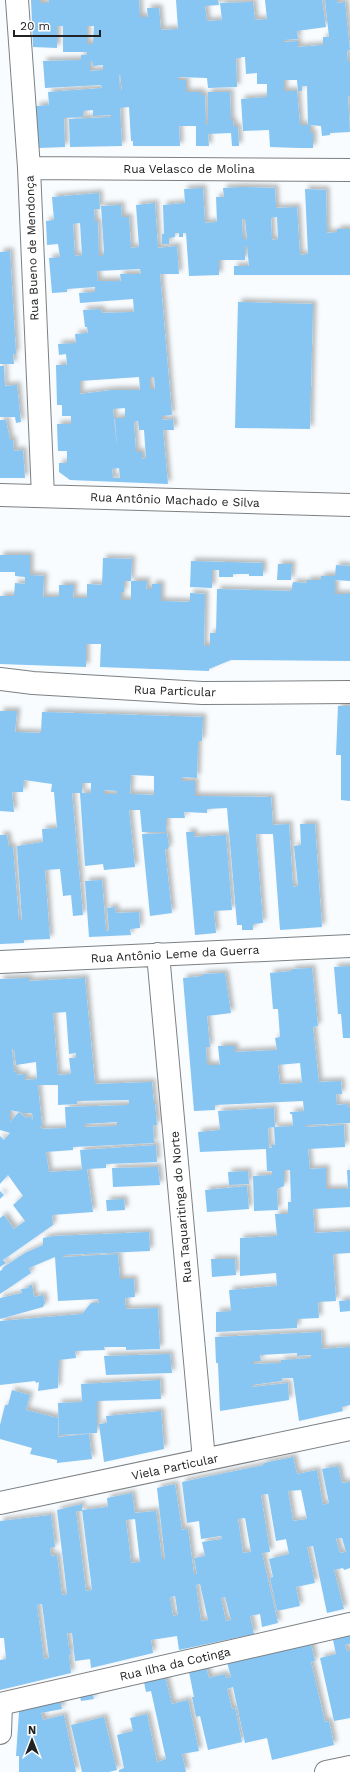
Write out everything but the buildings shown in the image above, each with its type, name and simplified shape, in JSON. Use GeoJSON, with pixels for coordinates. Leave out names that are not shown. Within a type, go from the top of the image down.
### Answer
{"type":"FeatureCollection","features":[{"type":"Feature","properties":{"kind":"street","name":"Rua Bueno de Mendonça"},"geometry":{"type":"LineString","coordinates":[[17,0],[29,168],[43,496]]}},
{"type":"Feature","properties":{"kind":"street","name":"Rua Velasco de Molina"},"geometry":{"type":"LineString","coordinates":[[29,168],[350,170]]}},
{"type":"Feature","properties":{"kind":"street","name":"Rua Antônio Machado e Silva"},"geometry":{"type":"LineString","coordinates":[[0,495],[350,505]]}},
{"type":"Feature","properties":{"kind":"street","name":"Rua Particular"},"geometry":{"type":"LineString","coordinates":[[0,679],[33,683],[202,693],[350,692]]}},
{"type":"Feature","properties":{"kind":"street","name":"Rua Antônio Leme da Guerra"},"geometry":{"type":"LineString","coordinates":[[0,962],[350,946]]}},
{"type":"Feature","properties":{"kind":"street","name":"Rua Taquaritinga do Norte"},"geometry":{"type":"LineString","coordinates":[[158,954],[204,1460]]}},
{"type":"Feature","properties":{"kind":"street","name":"Viela Particular"},"geometry":{"type":"LineString","coordinates":[[0,1503],[350,1428]]}},
{"type":"Feature","properties":{"kind":"street","name":"Rua Ilha da Cotinga"},"geometry":{"type":"LineString","coordinates":[[0,1704],[350,1624]]}},
{"type":"Feature","properties":{"kind":"street"},"geometry":{"type":"LineString","coordinates":[[0,1704],[0,1733]]}},
{"type":"Feature","properties":{"kind":"street"},"geometry":{"type":"LineString","coordinates":[[326,1772],[350,1767]]}}]}
